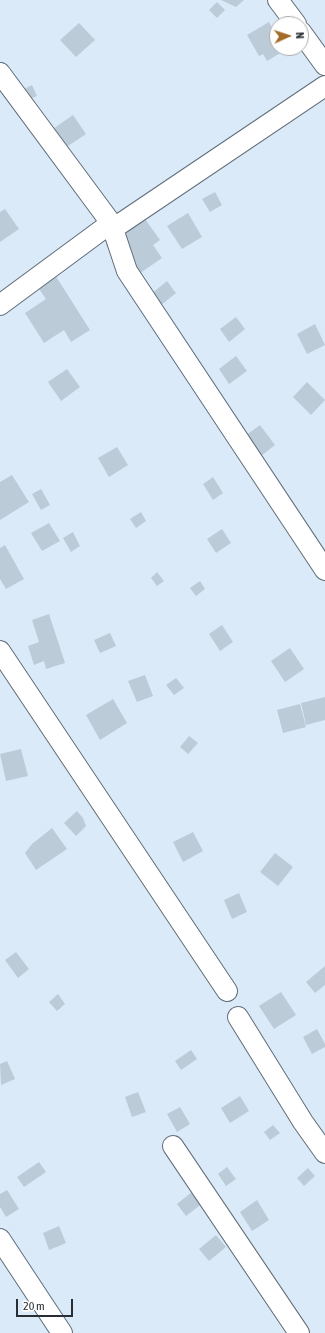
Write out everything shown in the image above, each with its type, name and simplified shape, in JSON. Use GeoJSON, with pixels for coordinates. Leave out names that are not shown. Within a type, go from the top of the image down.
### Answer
{"type":"FeatureCollection","features":[{"type":"Feature","properties":{"kind":"street"},"geometry":{"type":"LineString","coordinates":[[278,0],[290,16]]}},
{"type":"Feature","properties":{"kind":"street"},"geometry":{"type":"LineString","coordinates":[[309,43],[325,65]]}},
{"type":"Feature","properties":{"kind":"street"},"geometry":{"type":"LineString","coordinates":[[0,73],[114,228],[325,86]]}},
{"type":"Feature","properties":{"kind":"street"},"geometry":{"type":"LineString","coordinates":[[0,305],[111,223]]}},
{"type":"Feature","properties":{"kind":"street"},"geometry":{"type":"LineString","coordinates":[[111,223],[127,272],[325,570]]}},
{"type":"Feature","properties":{"kind":"street"},"geometry":{"type":"LineString","coordinates":[[0,651],[227,991]]}},
{"type":"Feature","properties":{"kind":"street"},"geometry":{"type":"LineString","coordinates":[[238,1017],[303,1122],[325,1154]]}},
{"type":"Feature","properties":{"kind":"street"},"geometry":{"type":"LineString","coordinates":[[173,1146],[299,1333]]}},
{"type":"Feature","properties":{"kind":"street"},"geometry":{"type":"LineString","coordinates":[[0,1239],[62,1333]]}},
{"type":"Feature","properties":{"kind":"building"},"geometry":{"type":"Polygon","coordinates":[[[221,0],[244,0],[236,7],[221,0]]]}},
{"type":"Feature","properties":{"kind":"building"},"geometry":{"type":"Polygon","coordinates":[[[217,2],[225,10],[217,18],[209,10],[217,2]]]}},
{"type":"Feature","properties":{"kind":"building"},"geometry":{"type":"Polygon","coordinates":[[[269,22],[269,56],[275,56],[267,61],[263,54],[259,56],[247,35],[269,22]]]}},
{"type":"Feature","properties":{"kind":"building"},"geometry":{"type":"Polygon","coordinates":[[[79,23],[95,40],[76,57],[60,40],[79,23]]]}},
{"type":"Feature","properties":{"kind":"building"},"geometry":{"type":"Polygon","coordinates":[[[32,85],[37,96],[25,101],[20,91],[32,85]]]}},
{"type":"Feature","properties":{"kind":"building"},"geometry":{"type":"Polygon","coordinates":[[[73,115],[86,134],[65,148],[53,129],[73,115]]]}},
{"type":"Feature","properties":{"kind":"building"},"geometry":{"type":"Polygon","coordinates":[[[215,192],[222,205],[210,212],[202,199],[215,192]]]}},
{"type":"Feature","properties":{"kind":"building"},"geometry":{"type":"Polygon","coordinates":[[[5,209],[19,229],[0,242],[0,212],[5,209]]]}},
{"type":"Feature","properties":{"kind":"building"},"geometry":{"type":"Polygon","coordinates":[[[188,213],[202,237],[182,249],[167,226],[188,213]]]}},
{"type":"Feature","properties":{"kind":"building"},"geometry":{"type":"Polygon","coordinates":[[[145,219],[160,240],[153,245],[162,258],[130,280],[106,245],[145,219]]]}},
{"type":"Feature","properties":{"kind":"building"},"geometry":{"type":"Polygon","coordinates":[[[55,275],[90,330],[71,342],[64,330],[44,343],[25,313],[46,299],[37,286],[55,275]]]}},
{"type":"Feature","properties":{"kind":"building"},"geometry":{"type":"Polygon","coordinates":[[[167,281],[176,293],[160,306],[151,294],[167,281]]]}},
{"type":"Feature","properties":{"kind":"building"},"geometry":{"type":"Polygon","coordinates":[[[236,317],[245,329],[229,342],[220,329],[236,317]]]}},
{"type":"Feature","properties":{"kind":"building"},"geometry":{"type":"Polygon","coordinates":[[[315,324],[325,345],[307,354],[297,334],[315,324]]]}},
{"type":"Feature","properties":{"kind":"building"},"geometry":{"type":"Polygon","coordinates":[[[236,356],[247,371],[229,384],[219,369],[236,356]]]}},
{"type":"Feature","properties":{"kind":"building"},"geometry":{"type":"Polygon","coordinates":[[[67,369],[80,387],[61,401],[48,382],[67,369]]]}},
{"type":"Feature","properties":{"kind":"building"},"geometry":{"type":"Polygon","coordinates":[[[307,382],[325,400],[311,415],[293,397],[307,382]]]}},
{"type":"Feature","properties":{"kind":"building"},"geometry":{"type":"Polygon","coordinates":[[[260,425],[275,445],[261,456],[245,436],[260,425]]]}},
{"type":"Feature","properties":{"kind":"building"},"geometry":{"type":"Polygon","coordinates":[[[117,447],[128,465],[109,477],[98,458],[117,447]]]}},
{"type":"Feature","properties":{"kind":"building"},"geometry":{"type":"Polygon","coordinates":[[[12,475],[29,502],[0,520],[0,482],[12,475]]]}},
{"type":"Feature","properties":{"kind":"building"},"geometry":{"type":"Polygon","coordinates":[[[213,477],[223,493],[213,500],[203,484],[213,477]]]}},
{"type":"Feature","properties":{"kind":"building"},"geometry":{"type":"Polygon","coordinates":[[[41,489],[50,505],[41,510],[32,494],[41,489]]]}},
{"type":"Feature","properties":{"kind":"building"},"geometry":{"type":"Polygon","coordinates":[[[141,512],[146,521],[136,528],[130,519],[141,512]]]}},
{"type":"Feature","properties":{"kind":"building"},"geometry":{"type":"Polygon","coordinates":[[[49,523],[60,541],[42,551],[31,533],[49,523]]]}},
{"type":"Feature","properties":{"kind":"building"},"geometry":{"type":"Polygon","coordinates":[[[222,529],[231,543],[216,553],[207,539],[222,529]]]}},
{"type":"Feature","properties":{"kind":"building"},"geometry":{"type":"Polygon","coordinates":[[[73,532],[80,546],[71,552],[63,538],[73,532]]]}},
{"type":"Feature","properties":{"kind":"building"},"geometry":{"type":"Polygon","coordinates":[[[5,545],[24,579],[6,589],[0,579],[0,548],[5,545]]]}},
{"type":"Feature","properties":{"kind":"building"},"geometry":{"type":"Polygon","coordinates":[[[157,572],[164,581],[157,586],[151,578],[157,572]]]}},
{"type":"Feature","properties":{"kind":"building"},"geometry":{"type":"Polygon","coordinates":[[[200,581],[205,589],[196,596],[190,588],[200,581]]]}},
{"type":"Feature","properties":{"kind":"building"},"geometry":{"type":"Polygon","coordinates":[[[49,614],[65,663],[46,669],[44,661],[34,665],[28,646],[39,642],[32,620],[49,614]]]}},
{"type":"Feature","properties":{"kind":"building"},"geometry":{"type":"Polygon","coordinates":[[[222,625],[233,642],[220,651],[209,634],[222,625]]]}},
{"type":"Feature","properties":{"kind":"building"},"geometry":{"type":"Polygon","coordinates":[[[110,633],[116,646],[100,653],[94,640],[110,633]]]}},
{"type":"Feature","properties":{"kind":"building"},"geometry":{"type":"Polygon","coordinates":[[[290,648],[304,669],[285,682],[271,661],[290,648]]]}},
{"type":"Feature","properties":{"kind":"building"},"geometry":{"type":"Polygon","coordinates":[[[145,675],[153,696],[137,702],[128,681],[145,675]]]}},
{"type":"Feature","properties":{"kind":"building"},"geometry":{"type":"Polygon","coordinates":[[[176,678],[184,688],[174,695],[166,685],[176,678]]]}},
{"type":"Feature","properties":{"kind":"building"},"geometry":{"type":"Polygon","coordinates":[[[325,697],[325,720],[306,725],[301,703],[325,697]]]}},
{"type":"Feature","properties":{"kind":"building"},"geometry":{"type":"Polygon","coordinates":[[[113,699],[127,723],[100,740],[86,715],[113,699]]]}},
{"type":"Feature","properties":{"kind":"building"},"geometry":{"type":"Polygon","coordinates":[[[300,704],[306,727],[283,733],[277,710],[300,704]]]}},
{"type":"Feature","properties":{"kind":"building"},"geometry":{"type":"Polygon","coordinates":[[[189,736],[198,743],[188,754],[180,747],[189,736]]]}},
{"type":"Feature","properties":{"kind":"building"},"geometry":{"type":"Polygon","coordinates":[[[21,749],[28,776],[6,781],[0,754],[21,749]]]}},
{"type":"Feature","properties":{"kind":"building"},"geometry":{"type":"Polygon","coordinates":[[[77,811],[83,818],[86,826],[76,836],[64,823],[77,811]]]}},
{"type":"Feature","properties":{"kind":"building"},"geometry":{"type":"Polygon","coordinates":[[[52,828],[67,849],[36,870],[25,853],[32,844],[52,828]]]}},
{"type":"Feature","properties":{"kind":"building"},"geometry":{"type":"Polygon","coordinates":[[[193,832],[203,851],[183,862],[173,842],[193,832]]]}},
{"type":"Feature","properties":{"kind":"building"},"geometry":{"type":"Polygon","coordinates":[[[275,853],[293,867],[278,886],[260,872],[275,853]]]}},
{"type":"Feature","properties":{"kind":"building"},"geometry":{"type":"Polygon","coordinates":[[[239,893],[247,912],[232,919],[224,900],[239,893]]]}},
{"type":"Feature","properties":{"kind":"building"},"geometry":{"type":"Polygon","coordinates":[[[16,952],[29,969],[18,978],[5,960],[16,952]]]}},
{"type":"Feature","properties":{"kind":"building"},"geometry":{"type":"Polygon","coordinates":[[[325,966],[325,985],[315,993],[306,982],[325,966]]]}},
{"type":"Feature","properties":{"kind":"building"},"geometry":{"type":"Polygon","coordinates":[[[281,992],[296,1015],[274,1029],[259,1006],[281,992]]]}},
{"type":"Feature","properties":{"kind":"building"},"geometry":{"type":"Polygon","coordinates":[[[58,994],[65,1004],[57,1011],[49,1002],[58,994]]]}},
{"type":"Feature","properties":{"kind":"building"},"geometry":{"type":"Polygon","coordinates":[[[317,1029],[325,1044],[325,1047],[312,1054],[303,1037],[317,1029]]]}},
{"type":"Feature","properties":{"kind":"building"},"geometry":{"type":"Polygon","coordinates":[[[191,1050],[197,1059],[181,1070],[175,1061],[191,1050]]]}},
{"type":"Feature","properties":{"kind":"building"},"geometry":{"type":"Polygon","coordinates":[[[7,1061],[15,1079],[1,1085],[0,1064],[7,1061]]]}},
{"type":"Feature","properties":{"kind":"building"},"geometry":{"type":"Polygon","coordinates":[[[138,1092],[146,1112],[132,1117],[125,1097],[138,1092]]]}},
{"type":"Feature","properties":{"kind":"building"},"geometry":{"type":"Polygon","coordinates":[[[240,1096],[249,1111],[230,1123],[221,1108],[240,1096]]]}},
{"type":"Feature","properties":{"kind":"building"},"geometry":{"type":"Polygon","coordinates":[[[180,1107],[190,1124],[177,1132],[167,1114],[180,1107]]]}},
{"type":"Feature","properties":{"kind":"building"},"geometry":{"type":"Polygon","coordinates":[[[273,1125],[280,1133],[270,1140],[264,1132],[273,1125]]]}},
{"type":"Feature","properties":{"kind":"building"},"geometry":{"type":"Polygon","coordinates":[[[39,1162],[46,1172],[24,1187],[17,1177],[39,1162]]]}},
{"type":"Feature","properties":{"kind":"building"},"geometry":{"type":"Polygon","coordinates":[[[227,1167],[236,1179],[226,1186],[218,1174],[227,1167]]]}},
{"type":"Feature","properties":{"kind":"building"},"geometry":{"type":"Polygon","coordinates":[[[308,1168],[315,1176],[304,1186],[297,1178],[308,1168]]]}},
{"type":"Feature","properties":{"kind":"building"},"geometry":{"type":"Polygon","coordinates":[[[7,1190],[19,1209],[6,1217],[0,1207],[0,1194],[7,1190]]]}},
{"type":"Feature","properties":{"kind":"building"},"geometry":{"type":"Polygon","coordinates":[[[193,1191],[203,1203],[186,1216],[177,1204],[193,1191]]]}},
{"type":"Feature","properties":{"kind":"building"},"geometry":{"type":"Polygon","coordinates":[[[257,1200],[269,1220],[252,1231],[240,1212],[257,1200]]]}},
{"type":"Feature","properties":{"kind":"building"},"geometry":{"type":"Polygon","coordinates":[[[59,1226],[66,1243],[49,1250],[43,1233],[59,1226]]]}},
{"type":"Feature","properties":{"kind":"building"},"geometry":{"type":"Polygon","coordinates":[[[216,1235],[226,1247],[209,1261],[199,1249],[216,1235]]]}}]}
